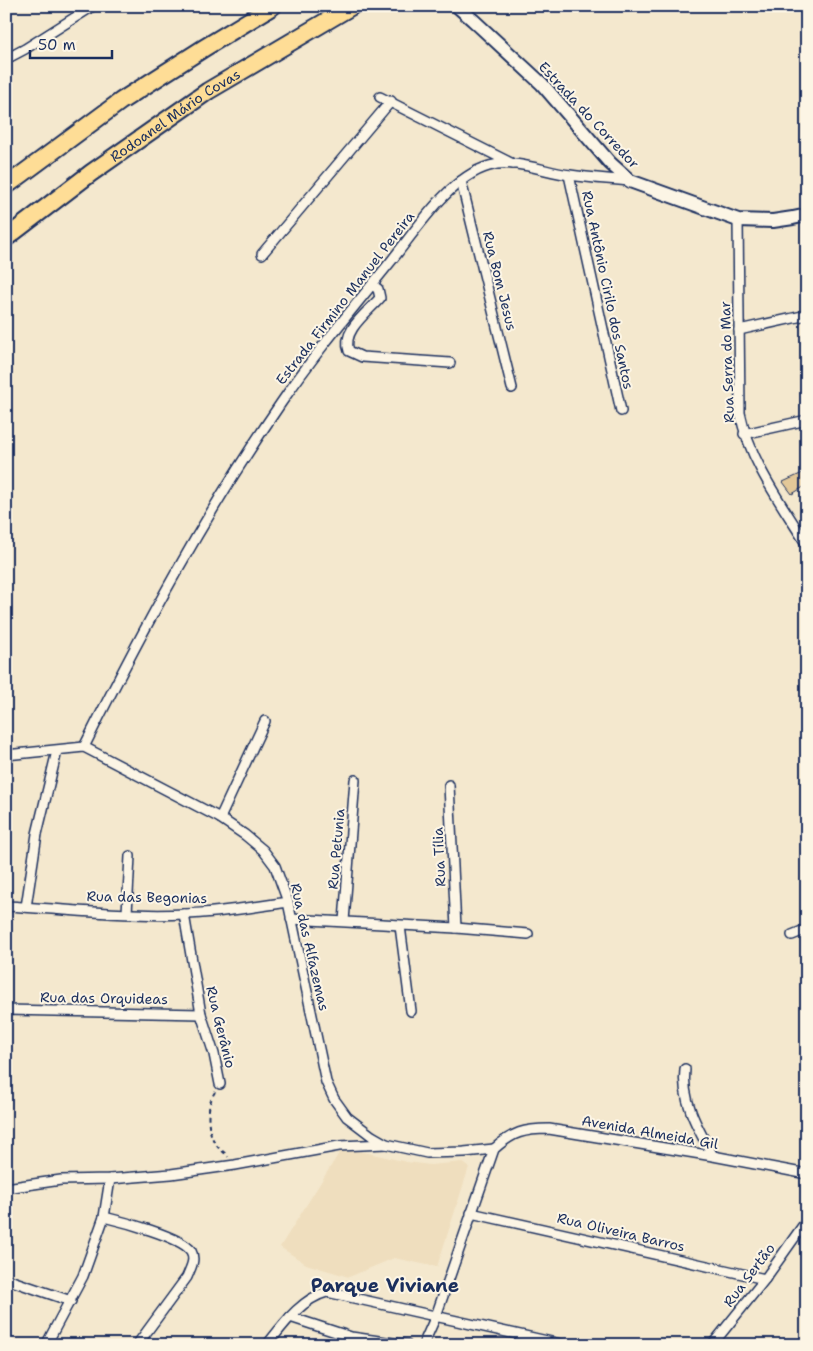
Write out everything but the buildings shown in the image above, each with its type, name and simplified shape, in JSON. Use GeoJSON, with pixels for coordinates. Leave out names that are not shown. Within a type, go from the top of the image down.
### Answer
{"type":"FeatureCollection","features":[{"type":"Feature","properties":{"kind":"highway"},"geometry":{"type":"LineString","coordinates":[[6,186],[121,101],[273,6]]}},
{"type":"Feature","properties":{"kind":"highway","name":"Rodoanel Mário Covas"},"geometry":{"type":"LineString","coordinates":[[6,238],[91,173],[208,91],[352,6]]}},
{"type":"Feature","properties":{"kind":"highway"},"geometry":{"type":"LineString","coordinates":[[6,178],[22,174]]}},
{"type":"Feature","properties":{"kind":"highway"},"geometry":{"type":"LineString","coordinates":[[6,251],[20,239],[32,217]]}},
{"type":"Feature","properties":{"kind":"street"},"geometry":{"type":"LineString","coordinates":[[6,59],[93,6]]}},
{"type":"Feature","properties":{"kind":"street","name":"Estrada do Corredor"},"geometry":{"type":"LineString","coordinates":[[457,6],[542,84],[610,164],[630,181],[738,220],[773,221],[807,215]]}},
{"type":"Feature","properties":{"kind":"street"},"geometry":{"type":"LineString","coordinates":[[380,97],[513,164]]}},
{"type":"Feature","properties":{"kind":"street"},"geometry":{"type":"LineString","coordinates":[[262,254],[391,101]]}},
{"type":"Feature","properties":{"kind":"street","name":"Estrada Firmino Manuel Pereira"},"geometry":{"type":"LineString","coordinates":[[84,746],[135,646],[226,488],[281,402],[333,332],[446,193],[476,171],[490,165],[513,164],[569,175],[630,181]]}},
{"type":"Feature","properties":{"kind":"street","name":"Rua Antônio Cirilo dos Santos"},"geometry":{"type":"LineString","coordinates":[[569,175],[621,411]]}},
{"type":"Feature","properties":{"kind":"street","name":"Rua Bom Jesus"},"geometry":{"type":"LineString","coordinates":[[461,181],[512,388]]}},
{"type":"Feature","properties":{"kind":"street","name":"Rua Serra do Mar"},"geometry":{"type":"LineString","coordinates":[[738,220],[740,413],[744,434],[754,458],[807,545]]}},
{"type":"Feature","properties":{"kind":"street"},"geometry":{"type":"LineString","coordinates":[[372,285],[378,289],[380,298],[349,333],[347,346],[349,351],[362,357],[450,363]]}},
{"type":"Feature","properties":{"kind":"street"},"geometry":{"type":"LineString","coordinates":[[739,330],[807,315]]}},
{"type":"Feature","properties":{"kind":"street"},"geometry":{"type":"LineString","coordinates":[[744,434],[807,420]]}},
{"type":"Feature","properties":{"kind":"street"},"geometry":{"type":"LineString","coordinates":[[220,818],[265,722]]}},
{"type":"Feature","properties":{"kind":"street"},"geometry":{"type":"LineString","coordinates":[[6,756],[57,751],[84,746]]}},
{"type":"Feature","properties":{"kind":"street","name":"Rua das Alfazemas"},"geometry":{"type":"LineString","coordinates":[[84,746],[220,818],[262,850],[275,866],[288,902],[326,1082],[334,1099],[347,1117],[386,1144],[427,1153],[464,1152],[494,1148]]}},
{"type":"Feature","properties":{"kind":"street"},"geometry":{"type":"LineString","coordinates":[[26,907],[38,834],[57,751]]}},
{"type":"Feature","properties":{"kind":"street","name":"Rua Petunia"},"geometry":{"type":"LineString","coordinates":[[344,921],[355,780]]}},
{"type":"Feature","properties":{"kind":"street","name":"Rua Tília"},"geometry":{"type":"LineString","coordinates":[[449,785],[456,928]]}},
{"type":"Feature","properties":{"kind":"street"},"geometry":{"type":"LineString","coordinates":[[127,913],[130,856]]}},
{"type":"Feature","properties":{"kind":"street","name":"Rua das Begonias"},"geometry":{"type":"LineString","coordinates":[[6,906],[127,913],[184,914],[221,912],[288,902]]}},
{"type":"Feature","properties":{"kind":"street","name":"Rua Gerânio"},"geometry":{"type":"LineString","coordinates":[[184,914],[201,1014],[214,1054],[220,1084]]}},
{"type":"Feature","properties":{"kind":"street"},"geometry":{"type":"LineString","coordinates":[[291,919],[528,934]]}},
{"type":"Feature","properties":{"kind":"street"},"geometry":{"type":"LineString","coordinates":[[400,926],[411,1011]]}},
{"type":"Feature","properties":{"kind":"street"},"geometry":{"type":"LineString","coordinates":[[792,935],[807,929]]}},
{"type":"Feature","properties":{"kind":"street","name":"Rua das Orquideas"},"geometry":{"type":"LineString","coordinates":[[6,1010],[201,1014]]}},
{"type":"Feature","properties":{"kind":"street"},"geometry":{"type":"LineString","coordinates":[[685,1069],[684,1081],[687,1100],[696,1125],[712,1156]]}},
{"type":"Feature","properties":{"kind":"street","name":"Avenida Almeida Gil"},"geometry":{"type":"LineString","coordinates":[[494,1148],[518,1132],[530,1129],[549,1129],[807,1174]]}},
{"type":"Feature","properties":{"kind":"street"},"geometry":{"type":"LineString","coordinates":[[6,1188],[61,1180],[110,1179],[171,1174],[340,1146],[386,1144]]}},
{"type":"Feature","properties":{"kind":"street"},"geometry":{"type":"LineString","coordinates":[[423,1345],[436,1316],[494,1148]]}},
{"type":"Feature","properties":{"kind":"street"},"geometry":{"type":"LineString","coordinates":[[46,1345],[83,1276],[104,1217],[110,1179]]}},
{"type":"Feature","properties":{"kind":"street","name":"Rua Oliveira Barros"},"geometry":{"type":"LineString","coordinates":[[471,1213],[765,1279]]}},
{"type":"Feature","properties":{"kind":"street"},"geometry":{"type":"LineString","coordinates":[[104,1217],[150,1230],[181,1244],[192,1253],[192,1267],[187,1277],[137,1345]]}},
{"type":"Feature","properties":{"kind":"street","name":"Rua Sertão"},"geometry":{"type":"LineString","coordinates":[[712,1345],[765,1279],[807,1220]]}},
{"type":"Feature","properties":{"kind":"street"},"geometry":{"type":"LineString","coordinates":[[6,1278],[71,1301]]}},
{"type":"Feature","properties":{"kind":"street"},"geometry":{"type":"LineString","coordinates":[[267,1345],[290,1317],[317,1295],[327,1292],[565,1345]]}},
{"type":"Feature","properties":{"kind":"street"},"geometry":{"type":"LineString","coordinates":[[290,1317],[351,1338],[407,1345]]}},
{"type":"Feature","properties":{"kind":"path","name":"Rua Gerânio"},"geometry":{"type":"LineString","coordinates":[[220,1084],[210,1098],[209,1121],[211,1135],[217,1146],[234,1165]]}},
{"type":"Feature","properties":{"kind":"shaded area"},"geometry":{"type":"Polygon","coordinates":[[[341,1150],[364,1152],[407,1162],[430,1165],[462,1162],[469,1167],[437,1267],[394,1258],[349,1277],[306,1264],[280,1247],[341,1150]]]}},
{"type":"Feature","properties":{"kind":"district","name":"Parque Viviane"},"geometry":{"type":"Point","coordinates":[385,1285]}}]}
